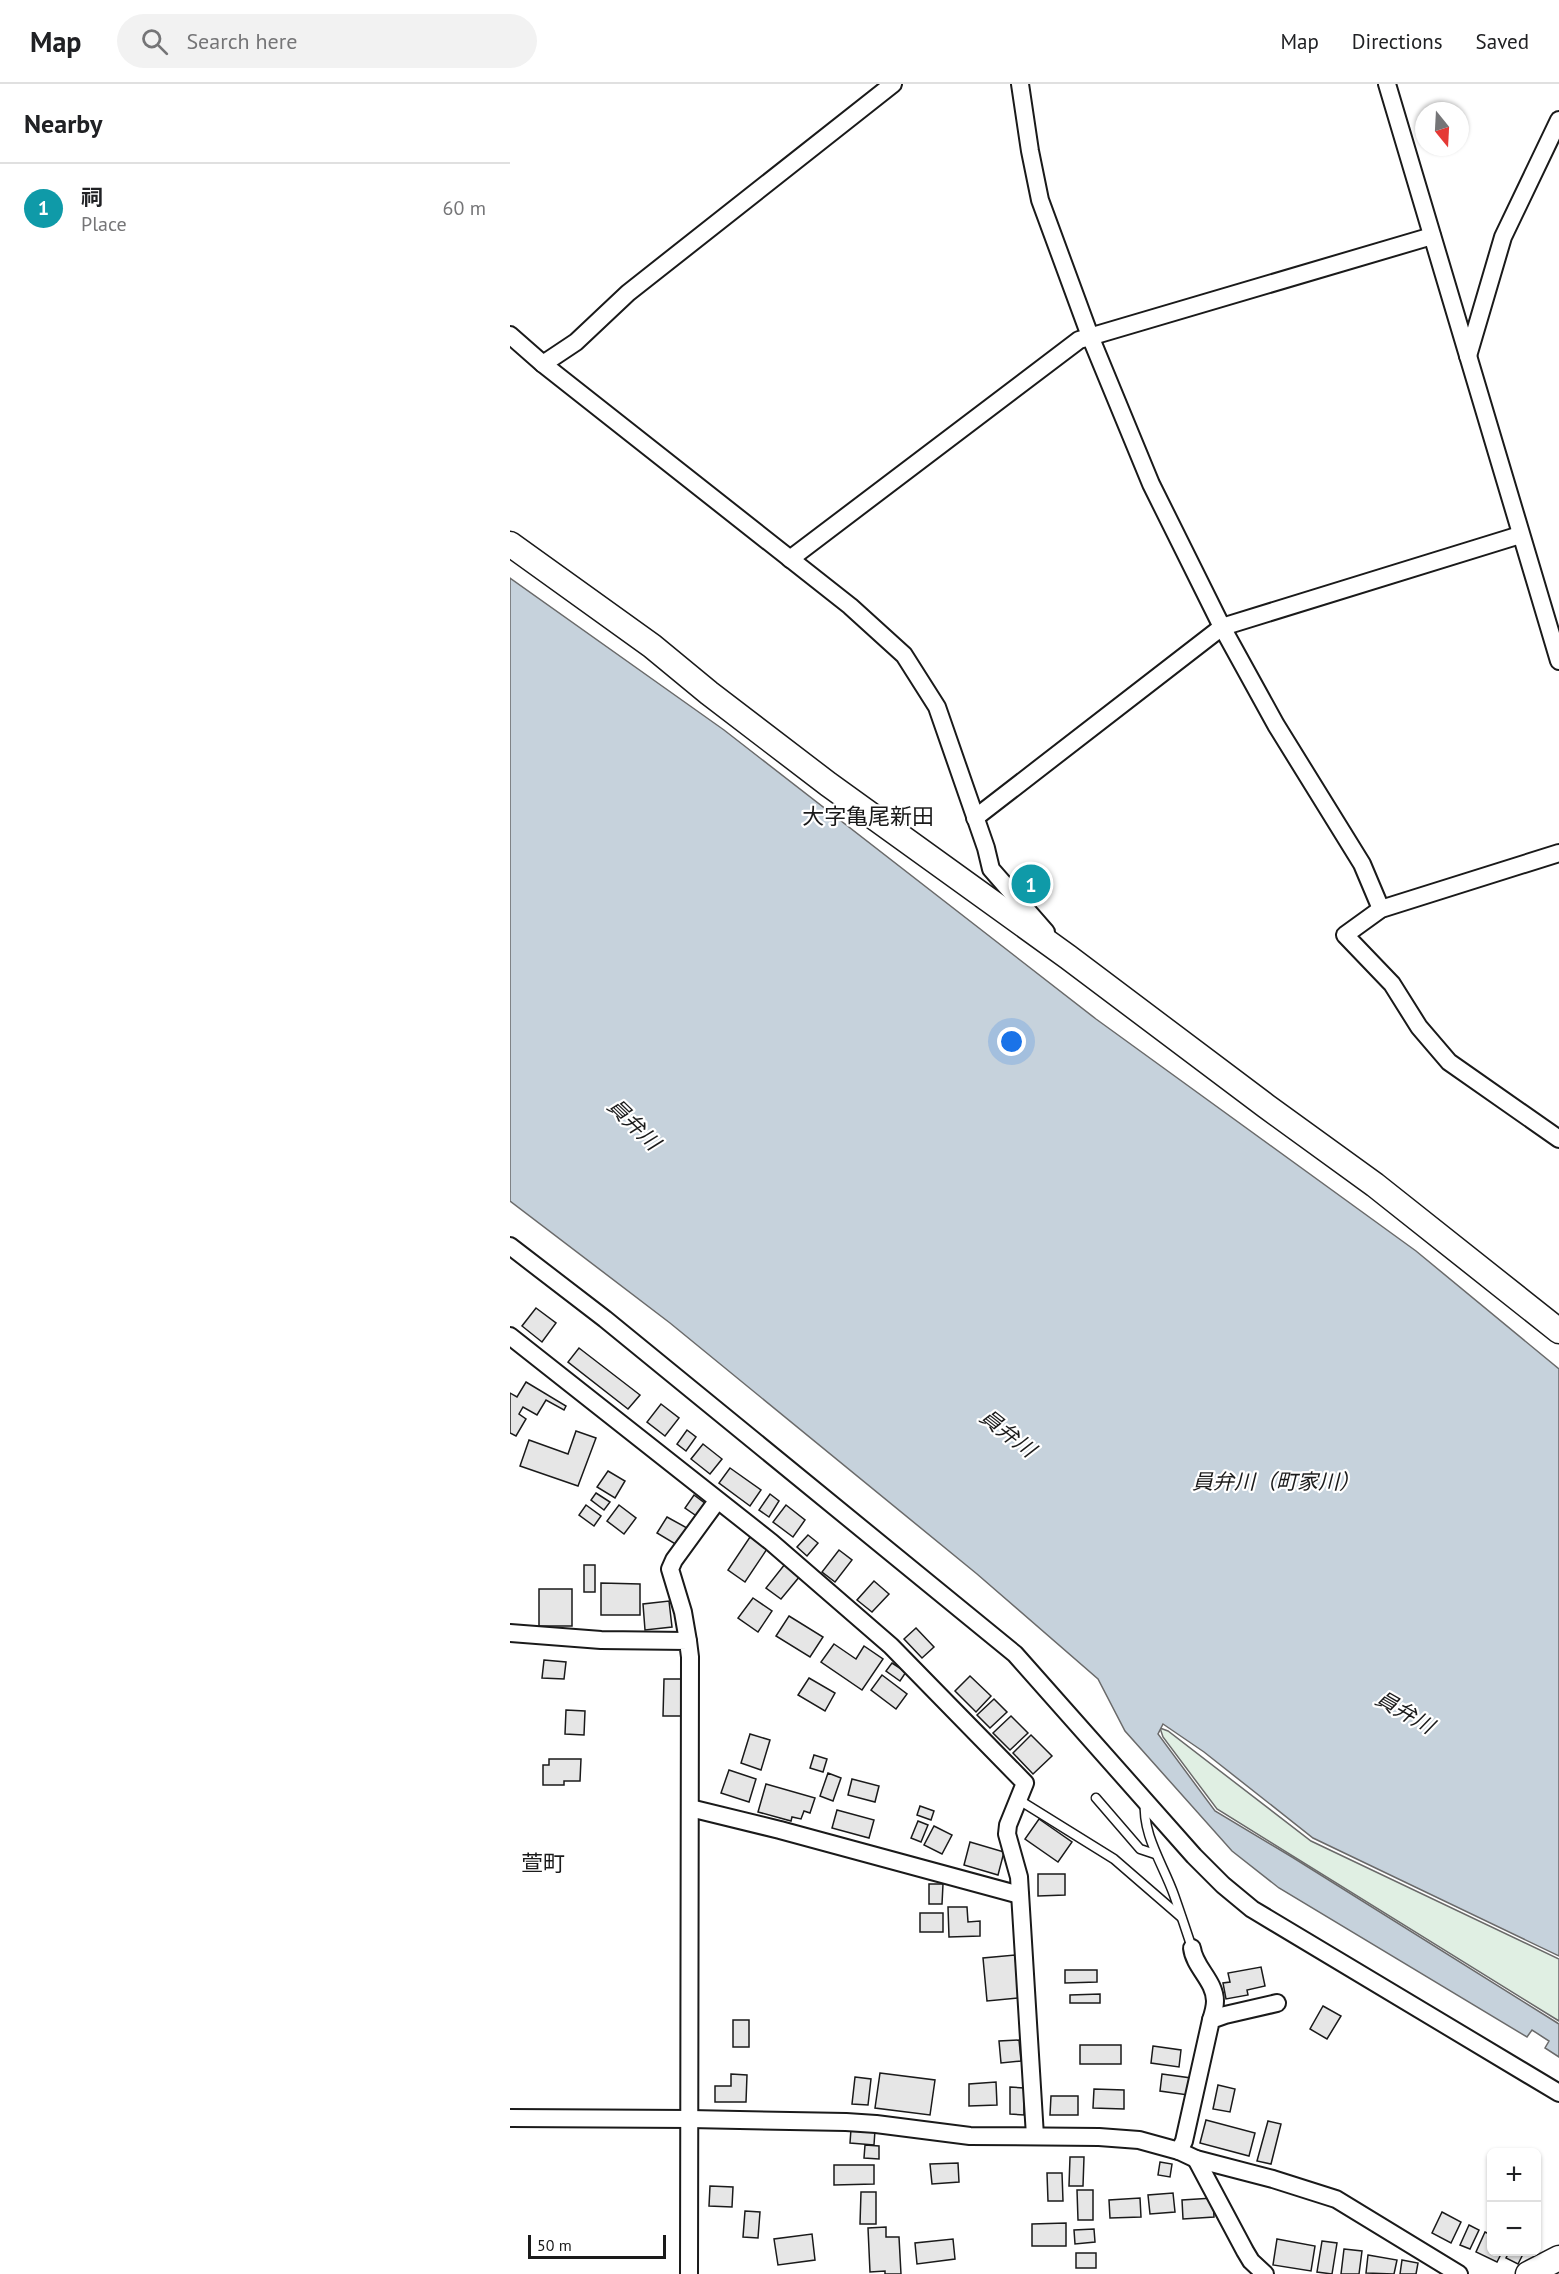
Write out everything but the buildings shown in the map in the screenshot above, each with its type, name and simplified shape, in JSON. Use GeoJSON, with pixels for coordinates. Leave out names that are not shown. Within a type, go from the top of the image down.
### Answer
{"type":"FeatureCollection","features":[{"type":"Feature","properties":{"kind":"street"},"geometry":{"type":"LineString","coordinates":[[543,364],[576,342],[628,293],[892,84]]}},
{"type":"Feature","properties":{"kind":"street"},"geometry":{"type":"LineString","coordinates":[[1020,84],[1040,200],[1090,336],[1151,484],[1222,627],[1276,725],[1362,864],[1381,909]]}},
{"type":"Feature","properties":{"kind":"street"},"geometry":{"type":"LineString","coordinates":[[1387,84],[1559,661]]}},
{"type":"Feature","properties":{"kind":"street"},"geometry":{"type":"LineString","coordinates":[[1468,356],[1503,237],[1559,120]]}},
{"type":"Feature","properties":{"kind":"street"},"geometry":{"type":"LineString","coordinates":[[790,559],[1079,340],[1432,236]]}},
{"type":"Feature","properties":{"kind":"street"},"geometry":{"type":"LineString","coordinates":[[510,335],[543,364],[850,606],[904,655],[937,707],[944,724],[991,869],[1068,957]]}},
{"type":"Feature","properties":{"kind":"street"},"geometry":{"type":"LineString","coordinates":[[975,818],[1222,627],[1520,535]]}},
{"type":"Feature","properties":{"kind":"street"},"geometry":{"type":"LineString","coordinates":[[510,544],[652,646],[709,693],[828,784],[1068,957],[1266,1107],[1375,1185],[1559,1331]]}},
{"type":"Feature","properties":{"kind":"street"},"geometry":{"type":"LineString","coordinates":[[1559,853],[1381,909],[1345,935],[1392,984],[1419,1027],[1449,1062],[1559,1139]]}},
{"type":"Feature","properties":{"kind":"street"},"geometry":{"type":"LineString","coordinates":[[510,1246],[605,1319],[1015,1654],[1223,1886],[1252,1909],[1559,2093]]}},
{"type":"Feature","properties":{"kind":"street"},"geometry":{"type":"LineString","coordinates":[[510,1336],[771,1542],[891,1646],[1024,1783],[1008,1825],[1007,1834],[1019,1877],[1035,2136]]}},
{"type":"Feature","properties":{"kind":"street"},"geometry":{"type":"LineString","coordinates":[[689,2274],[690,1657],[684,1612],[670,1569],[674,1560],[717,1501]]}},
{"type":"Feature","properties":{"kind":"street"},"geometry":{"type":"LineString","coordinates":[[510,1634],[601,1640],[688,1641]]}},
{"type":"Feature","properties":{"kind":"street"},"geometry":{"type":"LineString","coordinates":[[690,1808],[1020,1895]]}},
{"type":"Feature","properties":{"kind":"street"},"geometry":{"type":"LineString","coordinates":[[1179,2151],[1184,2141],[1215,2000],[1207,1978],[1193,1957],[1192,1948]]}},
{"type":"Feature","properties":{"kind":"street"},"geometry":{"type":"LineString","coordinates":[[1211,2020],[1276,2003]]}},
{"type":"Feature","properties":{"kind":"street"},"geometry":{"type":"LineString","coordinates":[[510,2118],[846,2122],[970,2136],[1099,2137],[1139,2140],[1179,2151],[1196,2159],[1273,2179],[1336,2199],[1459,2274]]}},
{"type":"Feature","properties":{"kind":"street"},"geometry":{"type":"LineString","coordinates":[[1196,2159],[1245,2251],[1251,2261],[1265,2274]]}},
{"type":"Feature","properties":{"kind":"street"},"geometry":{"type":"LineString","coordinates":[[1528,2274],[1559,2258]]}},
{"type":"Feature","properties":{"kind":"lane"},"geometry":{"type":"LineString","coordinates":[[1096,1798],[1140,1849],[1155,1854]]}},
{"type":"Feature","properties":{"kind":"lane"},"geometry":{"type":"LineString","coordinates":[[1019,1800],[1114,1859],[1181,1917]]}},
{"type":"Feature","properties":{"kind":"lane"},"geometry":{"type":"LineString","coordinates":[[1145,1801],[1144,1814],[1155,1854],[1174,1894],[1192,1948]]}},
{"type":"Feature","properties":{"kind":"green space"},"geometry":{"type":"Polygon","coordinates":[[[1160,1728],[1168,1731],[1311,1841],[1559,1959],[1559,2021],[1217,1809],[1163,1737],[1160,1728]]]}},
{"type":"Feature","properties":{"kind":"water","name":"員弁川（町家川）"},"geometry":{"type":"Polygon","coordinates":[[[510,578],[724,730],[1096,1019],[1416,1251],[1559,1369],[1559,1956],[1313,1838],[1204,1752],[1163,1724],[1158,1734],[1215,1811],[1559,2024],[1559,2057],[1545,2048],[1549,2041],[1532,2030],[1527,2037],[1279,1888],[1232,1851],[1125,1731],[1098,1679],[977,1574],[670,1323],[510,1201],[510,578]]]}},
{"type":"Feature","properties":{"kind":"place","name":"祠"},"geometry":{"type":"Point","coordinates":[1031,884]}},
{"type":"Feature","properties":{"kind":"district","name":"大字亀尾新田"},"geometry":{"type":"Point","coordinates":[868,816]}},
{"type":"Feature","properties":{"kind":"district","name":"萱町"},"geometry":{"type":"Point","coordinates":[543,1863]}},
{"type":"Feature","properties":{"kind":"water label","name":"員弁川"},"geometry":{"type":"Point","coordinates":[634,1124]}},
{"type":"Feature","properties":{"kind":"water label","name":"員弁川"},"geometry":{"type":"Point","coordinates":[1008,1433]}},
{"type":"Feature","properties":{"kind":"water label","name":"員弁川"},"geometry":{"type":"Point","coordinates":[1405,1712]}}]}
